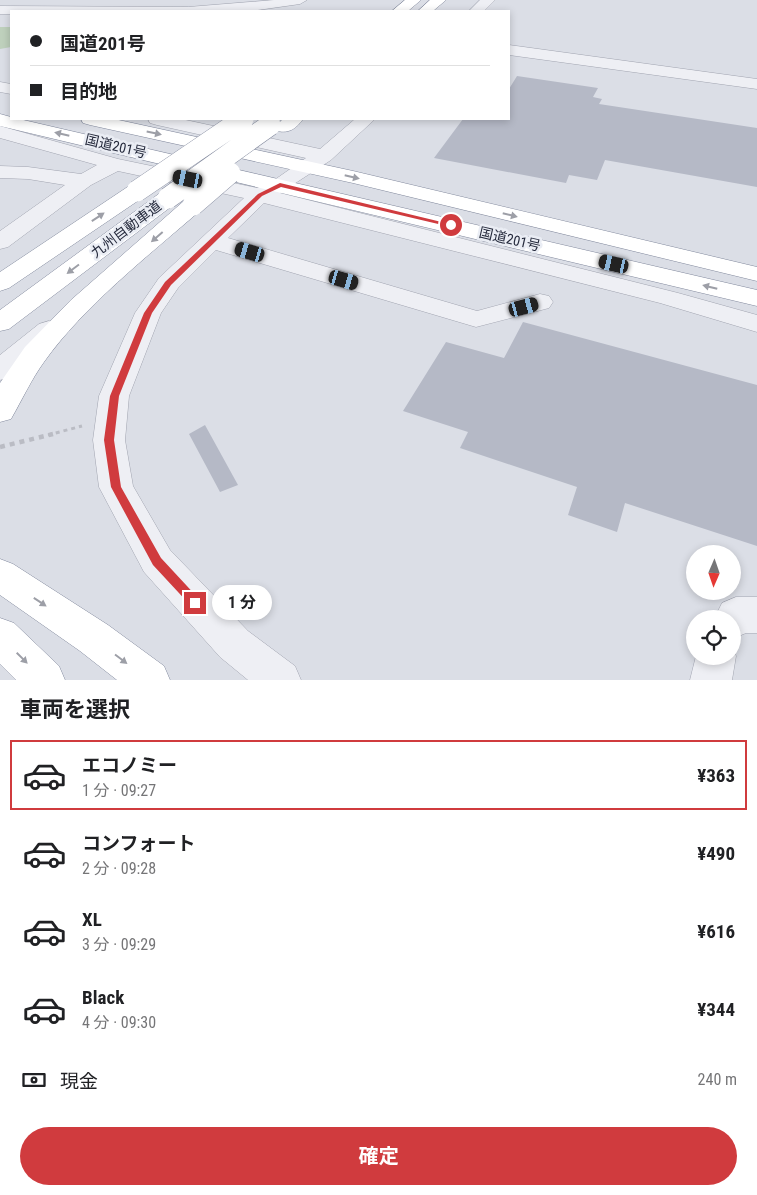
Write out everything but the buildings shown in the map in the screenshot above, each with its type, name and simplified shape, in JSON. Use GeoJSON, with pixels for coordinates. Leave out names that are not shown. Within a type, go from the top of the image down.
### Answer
{"type":"FeatureCollection","features":[{"type":"Feature","properties":{"kind":"highway"},"geometry":{"type":"LineString","coordinates":[[400,10],[414,0]]}},
{"type":"Feature","properties":{"kind":"highway"},"geometry":{"type":"LineString","coordinates":[[426,10],[439,0]]}},
{"type":"Feature","properties":{"kind":"highway","name":"国道201号"},"geometry":{"type":"LineString","coordinates":[[0,120],[270,190],[757,298]]}},
{"type":"Feature","properties":{"kind":"highway","name":"国道201号"},"geometry":{"type":"LineString","coordinates":[[94,120],[304,167],[757,274]]}},
{"type":"Feature","properties":{"kind":"highway","name":"九州自動車道"},"geometry":{"type":"LineString","coordinates":[[0,283],[243,120]]}},
{"type":"Feature","properties":{"kind":"highway"},"geometry":{"type":"LineString","coordinates":[[0,412],[8,392],[35,352],[66,317],[193,205],[282,122]]}},
{"type":"Feature","properties":{"kind":"highway","name":"九州自動車道"},"geometry":{"type":"LineString","coordinates":[[0,323],[168,198],[282,122]]}},
{"type":"Feature","properties":{"kind":"highway"},"geometry":{"type":"LineString","coordinates":[[0,575],[94,638],[149,680]]}},
{"type":"Feature","properties":{"kind":"highway"},"geometry":{"type":"LineString","coordinates":[[0,636],[44,680]]}},
{"type":"Feature","properties":{"kind":"street"},"geometry":{"type":"LineString","coordinates":[[203,10],[230,4],[300,0]]}},
{"type":"Feature","properties":{"kind":"street"},"geometry":{"type":"LineString","coordinates":[[477,10],[488,0]]}},
{"type":"Feature","properties":{"kind":"street"},"geometry":{"type":"LineString","coordinates":[[510,50],[757,84]]}},
{"type":"Feature","properties":{"kind":"street"},"geometry":{"type":"LineString","coordinates":[[171,120],[324,156]]}},
{"type":"Feature","properties":{"kind":"street"},"geometry":{"type":"LineString","coordinates":[[280,680],[234,644],[157,561],[116,487],[109,440],[114,396],[148,313],[168,283],[270,190],[324,156],[365,120]]}},
{"type":"Feature","properties":{"kind":"street"},"geometry":{"type":"LineString","coordinates":[[0,132],[115,164],[270,190],[669,298],[757,324]]}},
{"type":"Feature","properties":{"kind":"street"},"geometry":{"type":"LineString","coordinates":[[0,242],[84,181],[115,164]]}},
{"type":"Feature","properties":{"kind":"street"},"geometry":{"type":"LineString","coordinates":[[0,172],[28,173],[84,181]]}},
{"type":"Feature","properties":{"kind":"street"},"geometry":{"type":"LineString","coordinates":[[212,241],[476,319],[540,302]]}},
{"type":"Feature","properties":{"kind":"street"},"geometry":{"type":"LineString","coordinates":[[0,370],[66,317]]}},
{"type":"Feature","properties":{"kind":"street"},"geometry":{"type":"LineString","coordinates":[[741,615],[757,615]]}},
{"type":"Feature","properties":{"kind":"street"},"geometry":{"type":"LineString","coordinates":[[711,680],[714,665]]}},
{"type":"Feature","properties":{"kind":"path"},"geometry":{"type":"LineString","coordinates":[[0,447],[112,420]]}},
{"type":"Feature","properties":{"kind":"green space"},"geometry":{"type":"Polygon","coordinates":[[[0,27],[10,27],[10,47],[0,49],[0,27]]]}},
{"type":"Feature","properties":{"kind":"route"},"geometry":{"type":"LineString","coordinates":[[195,603],[157,561],[116,487],[109,440],[114,396],[148,313],[168,283],[260,195],[280,185],[451,225]]}}]}
